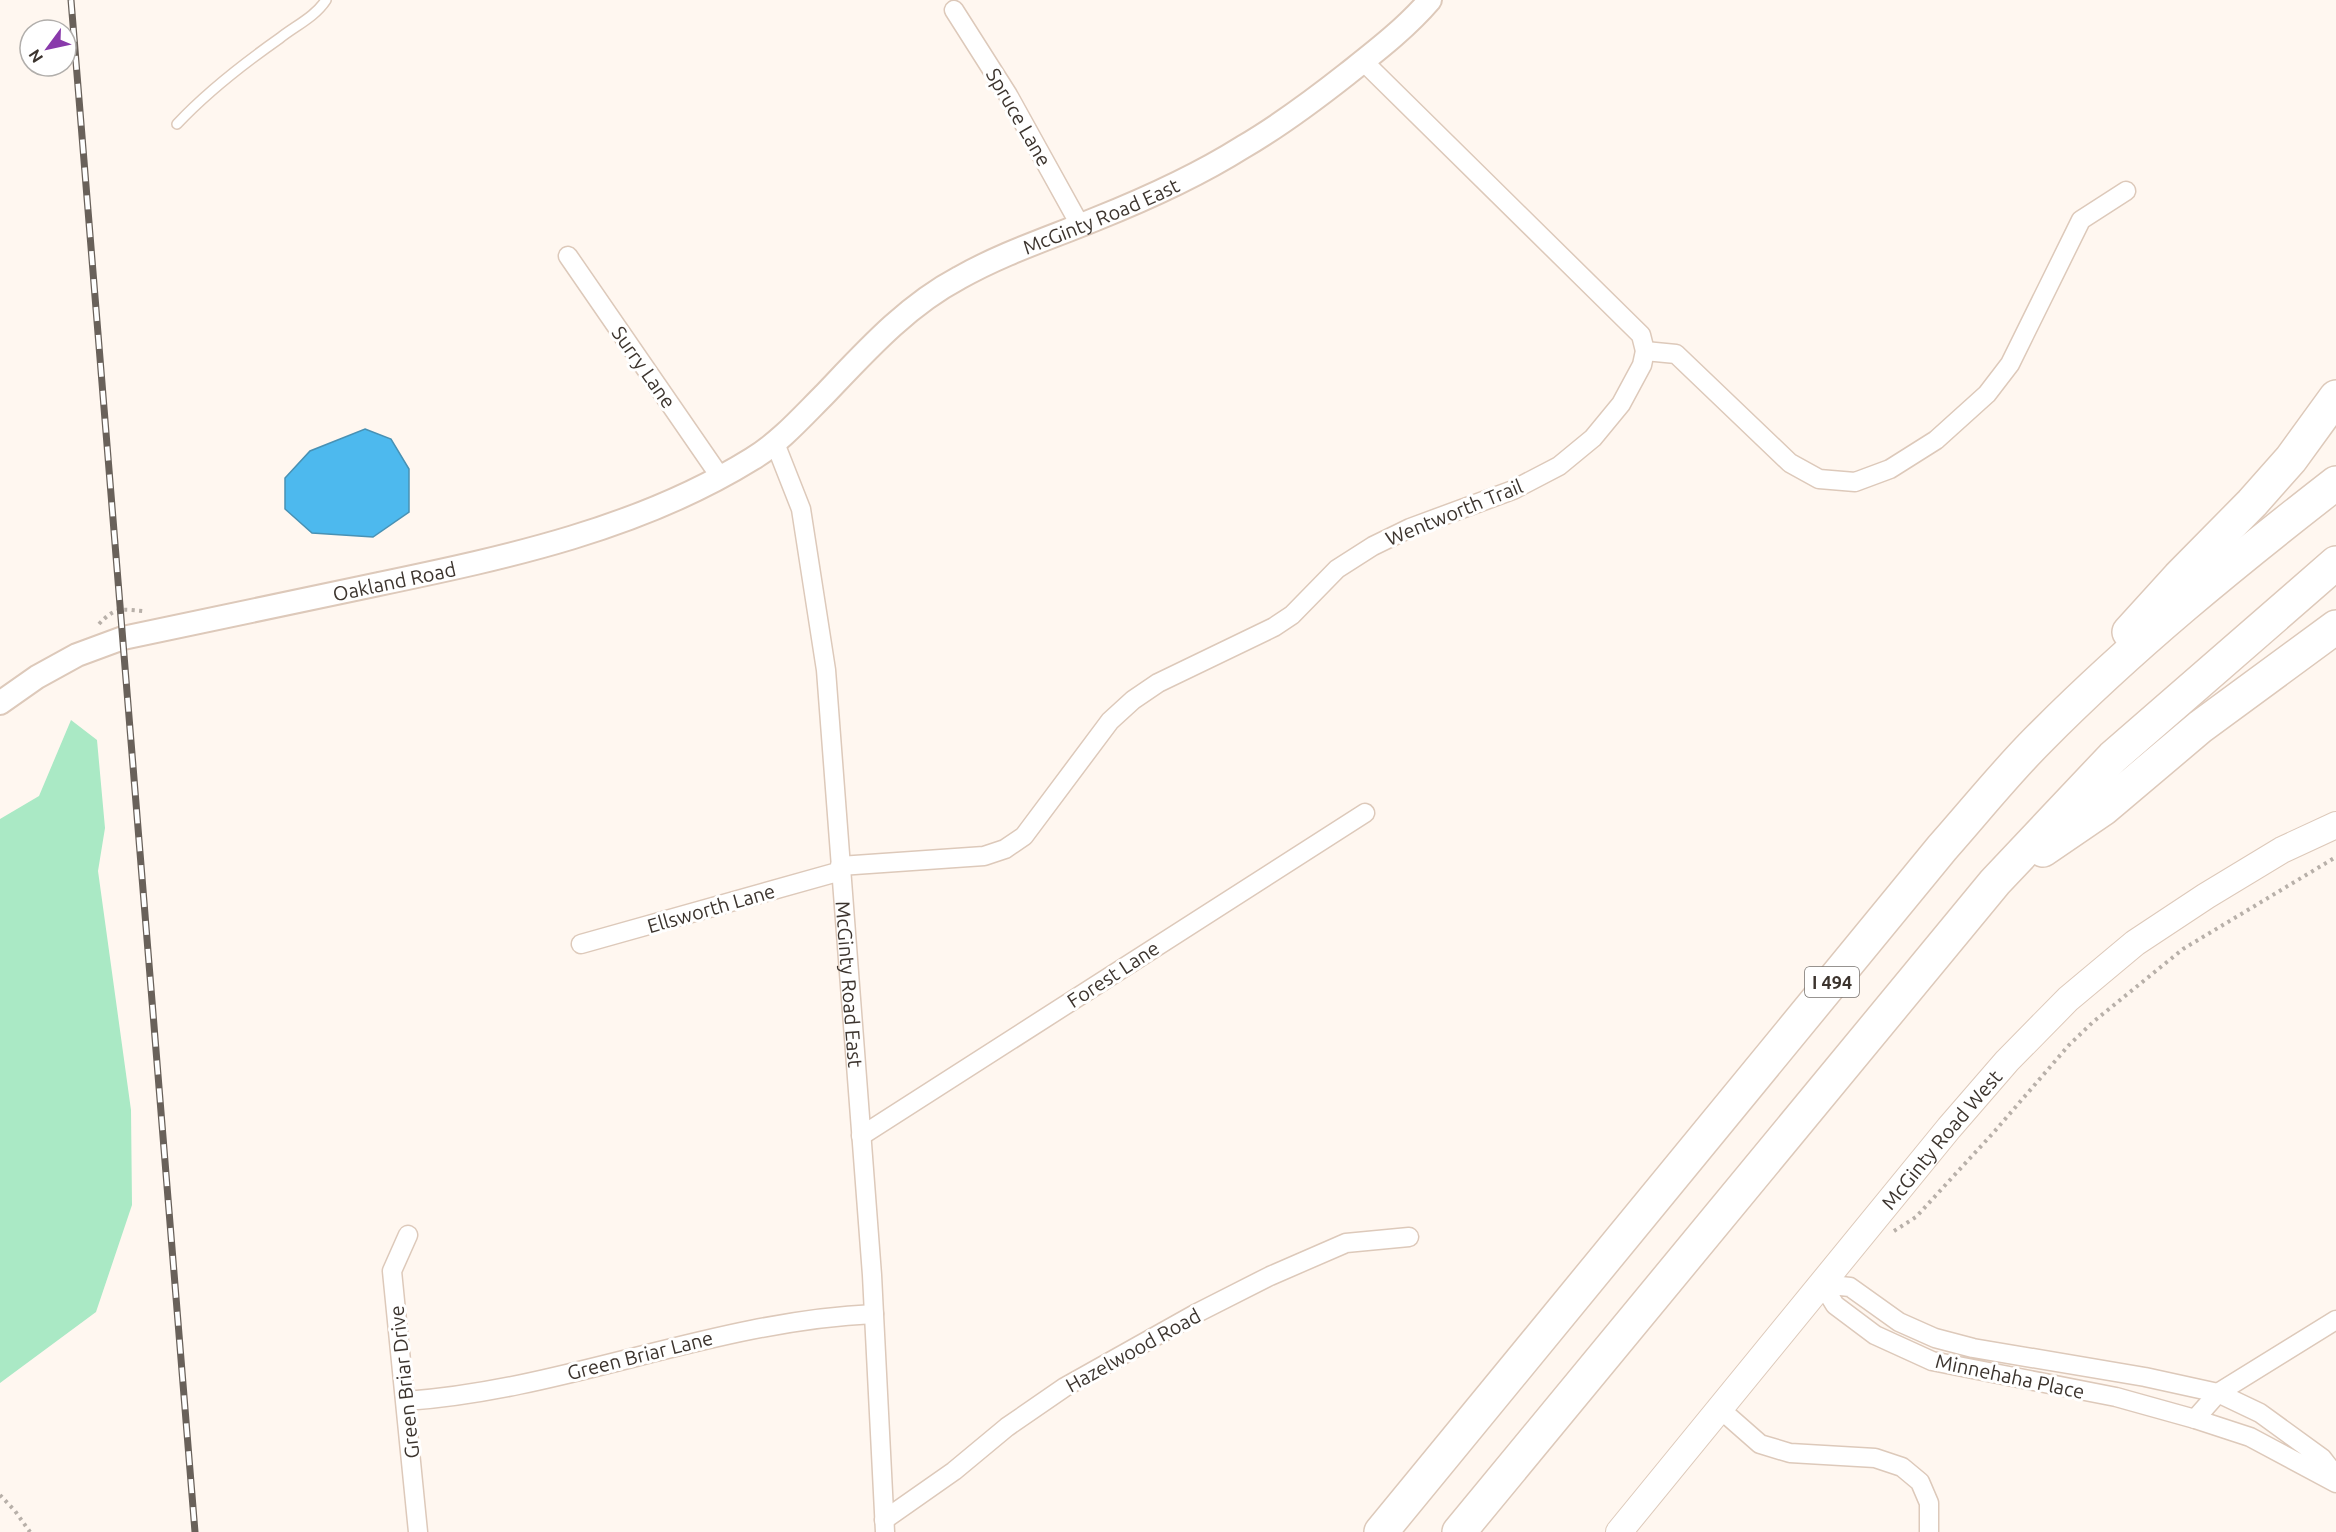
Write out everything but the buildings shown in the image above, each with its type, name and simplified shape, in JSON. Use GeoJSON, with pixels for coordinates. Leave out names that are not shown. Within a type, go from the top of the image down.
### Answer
{"type":"FeatureCollection","features":[{"type":"Feature","properties":{"kind":"highway"},"geometry":{"type":"LineString","coordinates":[[2314,429],[2336,389]]}},
{"type":"Feature","properties":{"kind":"highway"},"geometry":{"type":"LineString","coordinates":[[2096,683],[2132,627],[2253,503],[2291,459],[2336,398]]}},
{"type":"Feature","properties":{"kind":"highway","name":"I 494"},"geometry":{"type":"LineString","coordinates":[[1381,1532],[1942,848],[2037,741],[2096,683],[2246,553],[2336,483]]}},
{"type":"Feature","properties":{"kind":"highway"},"geometry":{"type":"LineString","coordinates":[[1459,1532],[1995,882],[2113,757],[2336,563]]}},
{"type":"Feature","properties":{"kind":"highway"},"geometry":{"type":"LineString","coordinates":[[1995,882],[2103,809],[2199,727],[2336,627]]}},
{"type":"Feature","properties":{"kind":"main road","name":"McGinty Road West"},"geometry":{"type":"LineString","coordinates":[[1619,1532],[1949,1128],[2007,1061],[2068,999],[2135,943],[2206,896],[2282,850],[2336,825]]}},
{"type":"Feature","properties":{"kind":"street","name":"McGinty Road East"},"geometry":{"type":"LineString","coordinates":[[885,1526],[874,1314],[826,670],[801,509],[778,441],[865,352],[908,312],[956,279],[1008,253],[1170,187],[1244,147],[1315,99],[1421,12],[1430,0]]}},
{"type":"Feature","properties":{"kind":"street","name":"Spruce Lane"},"geometry":{"type":"LineString","coordinates":[[954,10],[1008,96],[1080,225]]}},
{"type":"Feature","properties":{"kind":"street"},"geometry":{"type":"LineString","coordinates":[[1363,61],[1641,335],[1645,351],[1676,354],[1790,463],[1819,479],[1855,482],[1890,469],[1936,440],[1987,394],[2010,364],[2081,220],[2126,191]]}},
{"type":"Feature","properties":{"kind":"street","name":"Surry Lane"},"geometry":{"type":"LineString","coordinates":[[568,256],[721,477]]}},
{"type":"Feature","properties":{"kind":"street","name":"Wentworth Trail"},"geometry":{"type":"LineString","coordinates":[[840,869],[984,856],[1005,849],[1024,836],[1110,721],[1133,700],[1158,683],[1274,627],[1308,601],[1337,569],[1373,546],[1410,528],[1514,490],[1559,466],[1593,438],[1620,404],[1642,365],[1645,351]]}},
{"type":"Feature","properties":{"kind":"street","name":"Oakland Road"},"geometry":{"type":"LineString","coordinates":[[0,704],[37,677],[77,655],[123,638],[512,555],[640,515],[721,477],[778,441]]}},
{"type":"Feature","properties":{"kind":"street","name":"Forest Lane"},"geometry":{"type":"LineString","coordinates":[[861,1136],[1365,813]]}},
{"type":"Feature","properties":{"kind":"street","name":"Ellsworth Lane"},"geometry":{"type":"LineString","coordinates":[[581,944],[840,869]]}},
{"type":"Feature","properties":{"kind":"street","name":"Green Briar Drive"},"geometry":{"type":"LineString","coordinates":[[408,1235],[392,1271],[418,1532]]}},
{"type":"Feature","properties":{"kind":"street","name":"Hazelwood Road"},"geometry":{"type":"LineString","coordinates":[[885,1526],[1006,1427],[1065,1387],[1197,1313],[1270,1276],[1346,1243],[1408,1237]]}},
{"type":"Feature","properties":{"kind":"street","name":"Minnehaha Place"},"geometry":{"type":"LineString","coordinates":[[1822,1284],[1850,1287],[1899,1322],[1935,1338],[1973,1348],[2145,1377],[2218,1393],[2260,1413],[2322,1458],[2336,1476]]}},
{"type":"Feature","properties":{"kind":"street","name":"Minnehaha Place"},"geometry":{"type":"LineString","coordinates":[[1822,1284],[1835,1305],[1875,1335],[1932,1361],[2116,1397],[2194,1419],[2250,1437],[2336,1483]]}},
{"type":"Feature","properties":{"kind":"street","name":"Green Briar Lane"},"geometry":{"type":"LineString","coordinates":[[406,1401],[445,1398],[499,1389],[731,1332],[848,1315],[874,1314]]}},
{"type":"Feature","properties":{"kind":"street"},"geometry":{"type":"LineString","coordinates":[[2194,1419],[2218,1393],[2336,1320]]}},
{"type":"Feature","properties":{"kind":"street"},"geometry":{"type":"LineString","coordinates":[[1719,1408],[1760,1444],[1790,1453],[1875,1458],[1902,1467],[1920,1482],[1929,1503],[1929,1532]]}},
{"type":"Feature","properties":{"kind":"lane"},"geometry":{"type":"LineString","coordinates":[[177,124],[199,101],[232,73],[304,22],[326,0]]}},
{"type":"Feature","properties":{"kind":"path"},"geometry":{"type":"LineString","coordinates":[[1892,1232],[1916,1217],[2069,1045],[2093,1022],[2183,949],[2336,857]]}},
{"type":"Feature","properties":{"kind":"path"},"geometry":{"type":"LineString","coordinates":[[0,1495],[30,1532]]}},
{"type":"Feature","properties":{"kind":"green space"},"geometry":{"type":"Polygon","coordinates":[[[71,720],[97,740],[105,828],[98,871],[131,1110],[132,1205],[96,1312],[0,1383],[0,819],[39,796],[71,720]]]}},
{"type":"Feature","properties":{"kind":"water"},"geometry":{"type":"Polygon","coordinates":[[[365,429],[391,439],[409,469],[409,512],[373,537],[312,533],[285,509],[285,478],[310,451],[365,429]]]}},
{"type":"Feature","properties":{"kind":"railway"},"geometry":{"type":"LineString","coordinates":[[71,0],[195,1532]]}}]}
